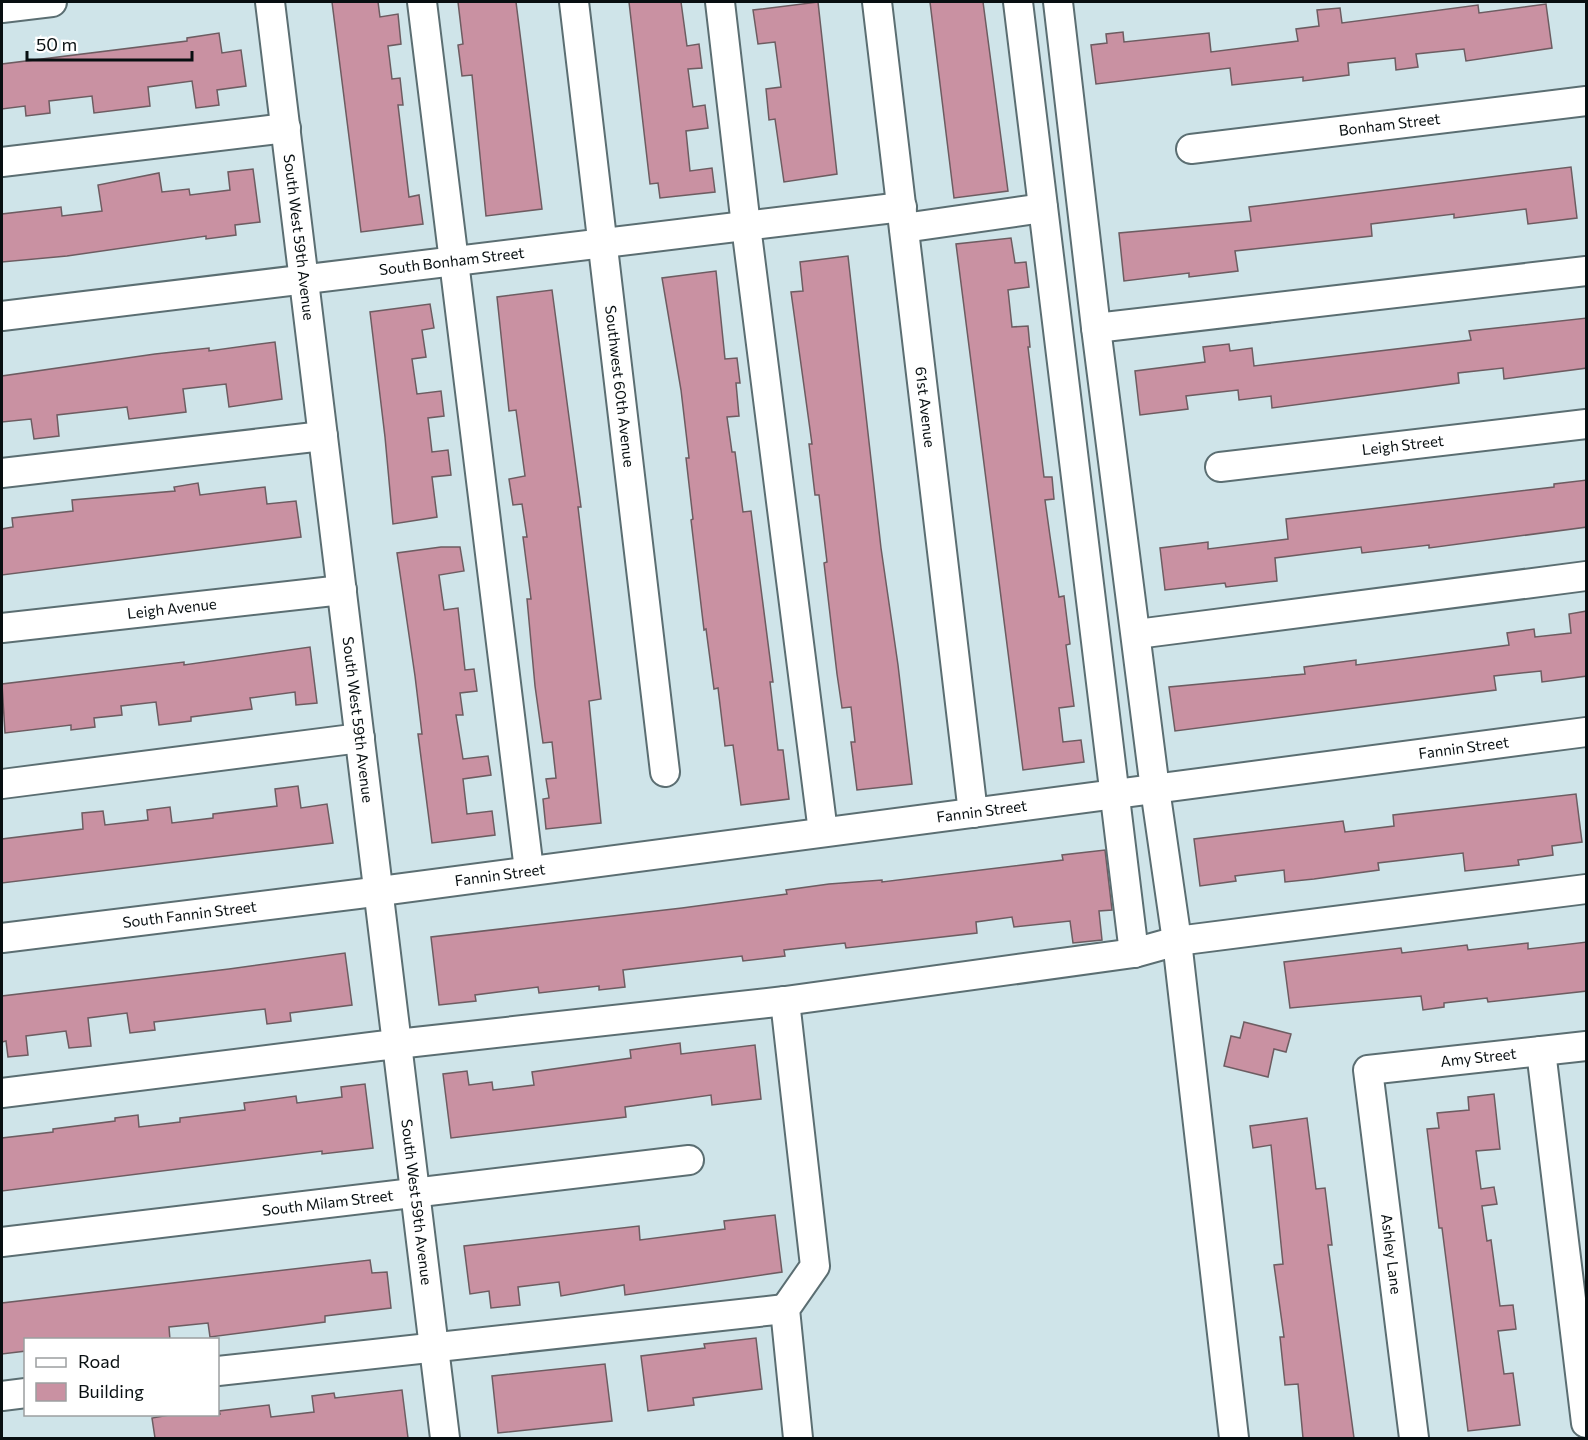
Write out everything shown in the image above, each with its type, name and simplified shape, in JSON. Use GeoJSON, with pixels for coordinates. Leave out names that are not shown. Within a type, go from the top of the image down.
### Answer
{"type":"FeatureCollection","features":[{"type":"Feature","properties":{"kind":"street"},"geometry":{"type":"LineString","coordinates":[[2,8],[52,2]]}},
{"type":"Feature","properties":{"kind":"street","name":"South West 59th Avenue"},"geometry":{"type":"LineString","coordinates":[[270,2],[446,1438]]}},
{"type":"Feature","properties":{"kind":"street"},"geometry":{"type":"LineString","coordinates":[[422,2],[529,870]]}},
{"type":"Feature","properties":{"kind":"street","name":"Southwest 60th Avenue"},"geometry":{"type":"LineString","coordinates":[[574,2],[665,772]]}},
{"type":"Feature","properties":{"kind":"street"},"geometry":{"type":"LineString","coordinates":[[720,2],[823,832]]}},
{"type":"Feature","properties":{"kind":"street","name":"61st Avenue"},"geometry":{"type":"LineString","coordinates":[[877,2],[973,813]]}},
{"type":"Feature","properties":{"kind":"street"},"geometry":{"type":"LineString","coordinates":[[1018,2],[1134,953]]}},
{"type":"Feature","properties":{"kind":"street"},"geometry":{"type":"LineString","coordinates":[[1059,2],[1096,328],[1137,634],[1155,789],[1178,940],[1234,1438]]}},
{"type":"Feature","properties":{"kind":"street","name":"Bonham Street"},"geometry":{"type":"LineString","coordinates":[[1191,149],[1587,101]]}},
{"type":"Feature","properties":{"kind":"street"},"geometry":{"type":"LineString","coordinates":[[2,162],[286,128]]}},
{"type":"Feature","properties":{"kind":"street","name":"South Bonham Street"},"geometry":{"type":"LineString","coordinates":[[2,316],[746,226],[1043,208]]}},
{"type":"Feature","properties":{"kind":"street"},"geometry":{"type":"LineString","coordinates":[[1096,328],[1587,271]]}},
{"type":"Feature","properties":{"kind":"street","name":"Leigh Street"},"geometry":{"type":"LineString","coordinates":[[1220,467],[1587,424]]}},
{"type":"Feature","properties":{"kind":"street"},"geometry":{"type":"LineString","coordinates":[[2,473],[323,436]]}},
{"type":"Feature","properties":{"kind":"street"},"geometry":{"type":"LineString","coordinates":[[1137,634],[1587,576]]}},
{"type":"Feature","properties":{"kind":"street","name":"Leigh Avenue"},"geometry":{"type":"LineString","coordinates":[[2,628],[342,590]]}},
{"type":"Feature","properties":{"kind":"street","name":"Fannin Street"},"geometry":{"type":"LineString","coordinates":[[379,890],[1587,732]]}},
{"type":"Feature","properties":{"kind":"street"},"geometry":{"type":"LineString","coordinates":[[2,784],[360,738]]}},
{"type":"Feature","properties":{"kind":"street"},"geometry":{"type":"LineString","coordinates":[[2,1093],[397,1044],[785,1001],[1134,953],[1178,940],[1587,889]]}},
{"type":"Feature","properties":{"kind":"street","name":"South Fannin Street"},"geometry":{"type":"LineString","coordinates":[[2,938],[379,890]]}},
{"type":"Feature","properties":{"kind":"street"},"geometry":{"type":"LineString","coordinates":[[785,1001],[814,1266],[784,1309],[798,1438]]}},
{"type":"Feature","properties":{"kind":"street","name":"Amy Street"},"geometry":{"type":"LineString","coordinates":[[1368,1070],[1587,1046]]}},
{"type":"Feature","properties":{"kind":"street"},"geometry":{"type":"LineString","coordinates":[[1541,1051],[1587,1423]]}},
{"type":"Feature","properties":{"kind":"street","name":"Ashley Lane"},"geometry":{"type":"LineString","coordinates":[[1368,1070],[1414,1438]]}},
{"type":"Feature","properties":{"kind":"street","name":"South Milam Street"},"geometry":{"type":"LineString","coordinates":[[2,1242],[689,1160]]}},
{"type":"Feature","properties":{"kind":"street"},"geometry":{"type":"LineString","coordinates":[[219,1371],[784,1309]]}},
{"type":"Feature","properties":{"kind":"street"},"geometry":{"type":"LineString","coordinates":[[2,1396],[24,1393]]}},
{"type":"Feature","properties":{"kind":"building"},"geometry":{"type":"Polygon","coordinates":[[[332,2],[378,2],[380,17],[398,14],[401,44],[388,46],[392,79],[400,78],[403,105],[398,105],[409,197],[419,195],[423,224],[361,232],[332,2]]]}},
{"type":"Feature","properties":{"kind":"building"},"geometry":{"type":"Polygon","coordinates":[[[458,2],[516,2],[542,209],[486,216],[472,75],[462,76],[458,45],[463,44],[458,2]]]}},
{"type":"Feature","properties":{"kind":"building"},"geometry":{"type":"Polygon","coordinates":[[[629,2],[681,2],[687,46],[699,44],[702,68],[688,69],[693,107],[705,105],[708,128],[686,131],[690,171],[712,168],[715,192],[660,198],[658,183],[650,184],[629,2]]]}},
{"type":"Feature","properties":{"kind":"building"},"geometry":{"type":"Polygon","coordinates":[[[818,2],[837,174],[784,182],[775,119],[769,120],[766,89],[781,87],[775,42],[758,44],[753,10],[818,2]]]}},
{"type":"Feature","properties":{"kind":"building"},"geometry":{"type":"Polygon","coordinates":[[[930,2],[983,2],[1008,191],[954,198],[930,2]]]}},
{"type":"Feature","properties":{"kind":"building"},"geometry":{"type":"Polygon","coordinates":[[[1546,4],[1552,48],[1466,61],[1464,49],[1416,54],[1418,67],[1396,70],[1395,58],[1348,63],[1349,75],[1303,81],[1303,77],[1232,85],[1230,68],[1096,84],[1091,45],[1107,43],[1106,34],[1123,32],[1124,42],[1209,33],[1211,52],[1298,41],[1296,29],[1319,26],[1317,10],[1340,8],[1342,23],[1478,5],[1479,13],[1546,4]]]}},
{"type":"Feature","properties":{"kind":"building"},"geometry":{"type":"Polygon","coordinates":[[[219,33],[222,53],[241,50],[246,86],[217,90],[219,105],[196,108],[192,81],[148,87],[150,106],[94,113],[92,96],[49,101],[50,113],[26,116],[25,106],[2,109],[2,64],[187,41],[187,38],[219,33]]]}},
{"type":"Feature","properties":{"kind":"building"},"geometry":{"type":"Polygon","coordinates":[[[1571,167],[1577,218],[1528,224],[1526,209],[1454,218],[1454,214],[1371,224],[1372,236],[1235,251],[1238,271],[1189,277],[1189,273],[1124,281],[1119,233],[1251,221],[1249,207],[1571,167]]]}},
{"type":"Feature","properties":{"kind":"building"},"geometry":{"type":"Polygon","coordinates":[[[253,169],[260,222],[235,225],[236,235],[206,239],[206,236],[67,256],[2,262],[2,214],[61,207],[62,216],[102,211],[98,185],[159,173],[162,192],[189,189],[190,195],[230,190],[228,172],[253,169]]]}},
{"type":"Feature","properties":{"kind":"building"},"geometry":{"type":"Polygon","coordinates":[[[1011,238],[1015,263],[1026,262],[1029,287],[1008,290],[1012,327],[1028,326],[1030,347],[1028,347],[1044,477],[1052,477],[1054,499],[1045,500],[1059,597],[1064,596],[1070,644],[1066,645],[1074,706],[1059,708],[1063,742],[1081,740],[1084,762],[1023,770],[956,244],[1011,238]]]}},
{"type":"Feature","properties":{"kind":"building"},"geometry":{"type":"Polygon","coordinates":[[[848,256],[881,548],[912,784],[857,790],[851,742],[855,742],[851,707],[842,708],[837,674],[824,563],[827,562],[819,495],[815,495],[809,444],[812,444],[791,292],[803,291],[800,262],[848,256]]]}},
{"type":"Feature","properties":{"kind":"building"},"geometry":{"type":"Polygon","coordinates":[[[716,271],[725,359],[737,358],[740,383],[736,383],[739,416],[727,417],[732,452],[735,452],[743,512],[751,511],[773,682],[770,682],[778,750],[783,750],[789,799],[741,805],[733,745],[725,746],[718,688],[714,689],[706,629],[704,630],[691,520],[693,519],[686,458],[689,458],[681,390],[662,278],[716,271]]]}},
{"type":"Feature","properties":{"kind":"building"},"geometry":{"type":"Polygon","coordinates":[[[552,290],[581,507],[578,507],[601,699],[589,701],[601,823],[546,829],[543,799],[549,798],[546,779],[556,778],[552,742],[543,743],[535,686],[527,599],[531,599],[523,537],[527,537],[522,504],[513,505],[509,479],[525,476],[516,410],[509,411],[497,297],[552,290]]]}},
{"type":"Feature","properties":{"kind":"building"},"geometry":{"type":"Polygon","coordinates":[[[430,304],[434,328],[422,330],[426,357],[412,359],[417,394],[441,391],[444,416],[428,418],[432,452],[448,450],[451,475],[432,477],[437,517],[393,524],[370,312],[430,304]]]}},
{"type":"Feature","properties":{"kind":"building"},"geometry":{"type":"Polygon","coordinates":[[[1587,318],[1587,368],[1504,379],[1503,368],[1458,373],[1459,383],[1272,408],[1271,396],[1239,400],[1238,390],[1186,396],[1188,409],[1140,415],[1135,371],[1205,362],[1203,347],[1229,344],[1230,351],[1252,348],[1254,366],[1471,340],[1469,331],[1587,318]]]}},
{"type":"Feature","properties":{"kind":"building"},"geometry":{"type":"Polygon","coordinates":[[[275,342],[282,399],[229,407],[226,384],[183,389],[186,412],[129,419],[127,407],[57,415],[59,436],[34,439],[31,419],[2,422],[2,376],[155,354],[209,348],[209,351],[275,342]]]}},
{"type":"Feature","properties":{"kind":"building"},"geometry":{"type":"Polygon","coordinates":[[[1587,480],[1587,527],[1429,548],[1429,545],[1362,553],[1361,547],[1275,558],[1277,581],[1226,587],[1225,583],[1165,590],[1160,548],[1208,542],[1208,549],[1288,539],[1286,519],[1554,487],[1554,484],[1587,480]]]}},
{"type":"Feature","properties":{"kind":"building"},"geometry":{"type":"Polygon","coordinates":[[[198,483],[200,495],[265,487],[267,504],[296,501],[301,537],[2,575],[2,529],[13,527],[12,518],[73,511],[72,500],[175,491],[174,487],[198,483]]]}},
{"type":"Feature","properties":{"kind":"building"},"geometry":{"type":"Polygon","coordinates":[[[441,547],[460,547],[464,571],[439,575],[444,610],[458,608],[465,670],[474,669],[477,691],[460,693],[463,715],[456,715],[463,759],[488,756],[491,775],[463,779],[467,814],[492,811],[495,835],[432,843],[418,734],[422,734],[415,676],[397,553],[441,547]]]}},
{"type":"Feature","properties":{"kind":"building"},"geometry":{"type":"Polygon","coordinates":[[[1587,611],[1587,676],[1542,682],[1541,671],[1494,676],[1496,690],[1175,731],[1169,687],[1305,674],[1304,667],[1356,660],[1356,665],[1509,645],[1507,633],[1534,629],[1535,637],[1571,633],[1569,614],[1587,611]]]}},
{"type":"Feature","properties":{"kind":"building"},"geometry":{"type":"Polygon","coordinates":[[[310,647],[317,703],[296,705],[295,692],[250,698],[252,709],[191,717],[191,721],[159,725],[156,702],[121,706],[122,715],[94,718],[95,727],[71,730],[71,725],[5,733],[2,684],[184,662],[184,665],[310,647]]]}},
{"type":"Feature","properties":{"kind":"building"},"geometry":{"type":"Polygon","coordinates":[[[298,786],[301,808],[327,804],[333,843],[2,883],[2,839],[83,829],[82,813],[103,811],[105,825],[148,820],[147,810],[170,807],[172,823],[213,818],[213,814],[277,806],[275,789],[298,786]]]}},
{"type":"Feature","properties":{"kind":"building"},"geometry":{"type":"Polygon","coordinates":[[[1576,794],[1582,842],[1552,846],[1553,855],[1518,860],[1519,865],[1465,871],[1463,853],[1378,863],[1379,870],[1314,879],[1285,882],[1284,870],[1235,876],[1236,881],[1200,886],[1194,839],[1343,821],[1345,832],[1394,826],[1393,815],[1576,794]]]}},
{"type":"Feature","properties":{"kind":"building"},"geometry":{"type":"Polygon","coordinates":[[[1105,850],[1112,910],[1099,911],[1102,940],[1073,943],[1070,921],[1014,927],[1012,917],[976,922],[977,933],[846,948],[845,943],[784,950],[785,956],[743,961],[742,956],[623,970],[625,987],[599,990],[599,986],[539,993],[538,987],[475,995],[476,1001],[439,1005],[431,937],[682,908],[787,894],[786,890],[829,884],[882,880],[882,882],[1063,860],[1062,855],[1105,850]]]}},
{"type":"Feature","properties":{"kind":"building"},"geometry":{"type":"Polygon","coordinates":[[[1587,942],[1587,991],[1488,1002],[1487,998],[1444,1003],[1444,1007],[1423,1010],[1421,996],[1290,1008],[1284,962],[1401,948],[1402,953],[1467,945],[1468,950],[1528,943],[1528,949],[1587,942]]]}},
{"type":"Feature","properties":{"kind":"building"},"geometry":{"type":"Polygon","coordinates":[[[345,953],[352,1005],[290,1013],[291,1021],[267,1024],[265,1009],[154,1022],[155,1030],[130,1033],[127,1013],[88,1018],[91,1046],[69,1048],[66,1031],[26,1036],[28,1055],[8,1057],[6,1041],[2,1042],[2,996],[345,953]]]}},
{"type":"Feature","properties":{"kind":"building"},"geometry":{"type":"Polygon","coordinates":[[[1244,1022],[1291,1034],[1286,1052],[1274,1049],[1268,1077],[1224,1066],[1231,1036],[1240,1038],[1244,1022]]]}},
{"type":"Feature","properties":{"kind":"building"},"geometry":{"type":"Polygon","coordinates":[[[680,1043],[681,1054],[755,1045],[761,1099],[712,1105],[711,1095],[625,1107],[626,1117],[451,1138],[443,1074],[467,1071],[469,1085],[492,1082],[493,1090],[534,1085],[532,1072],[631,1058],[630,1050],[680,1043]]]}},
{"type":"Feature","properties":{"kind":"building"},"geometry":{"type":"Polygon","coordinates":[[[365,1084],[373,1148],[322,1154],[322,1151],[2,1191],[2,1138],[53,1132],[53,1129],[115,1121],[115,1118],[138,1115],[139,1127],[180,1122],[180,1118],[245,1110],[244,1103],[296,1096],[297,1103],[342,1097],[341,1087],[365,1084]]]}},
{"type":"Feature","properties":{"kind":"building"},"geometry":{"type":"Polygon","coordinates":[[[1494,1094],[1500,1149],[1476,1151],[1481,1189],[1494,1187],[1497,1204],[1482,1206],[1487,1241],[1491,1240],[1500,1306],[1513,1305],[1516,1329],[1498,1331],[1504,1374],[1513,1373],[1520,1425],[1468,1431],[1427,1129],[1439,1128],[1437,1113],[1469,1110],[1468,1097],[1494,1094]]]}},
{"type":"Feature","properties":{"kind":"building"},"geometry":{"type":"Polygon","coordinates":[[[1307,1118],[1316,1189],[1325,1188],[1332,1245],[1328,1245],[1354,1438],[1303,1438],[1298,1384],[1285,1385],[1280,1337],[1284,1337],[1274,1265],[1283,1264],[1271,1145],[1253,1148],[1250,1126],[1307,1118]]]}},
{"type":"Feature","properties":{"kind":"building"},"geometry":{"type":"Polygon","coordinates":[[[775,1215],[782,1272],[625,1295],[624,1285],[561,1296],[559,1282],[518,1287],[520,1305],[491,1308],[489,1291],[470,1294],[464,1246],[639,1226],[640,1240],[725,1229],[724,1221],[775,1215]]]}},
{"type":"Feature","properties":{"kind":"building"},"geometry":{"type":"Polygon","coordinates":[[[370,1260],[372,1273],[387,1272],[391,1308],[325,1316],[325,1322],[210,1337],[208,1323],[169,1327],[170,1338],[24,1338],[24,1351],[2,1354],[2,1303],[370,1260]]]}},
{"type":"Feature","properties":{"kind":"building"},"geometry":{"type":"Polygon","coordinates":[[[756,1338],[762,1389],[693,1398],[694,1405],[648,1411],[641,1356],[705,1348],[704,1344],[756,1338]]]}},
{"type":"Feature","properties":{"kind":"building"},"geometry":{"type":"Polygon","coordinates":[[[605,1364],[612,1421],[498,1433],[492,1376],[605,1364]]]}},
{"type":"Feature","properties":{"kind":"building"},"geometry":{"type":"Polygon","coordinates":[[[402,1390],[408,1438],[155,1438],[152,1418],[219,1416],[219,1411],[269,1405],[271,1417],[314,1412],[312,1396],[334,1393],[335,1398],[402,1390]]]}}]}
